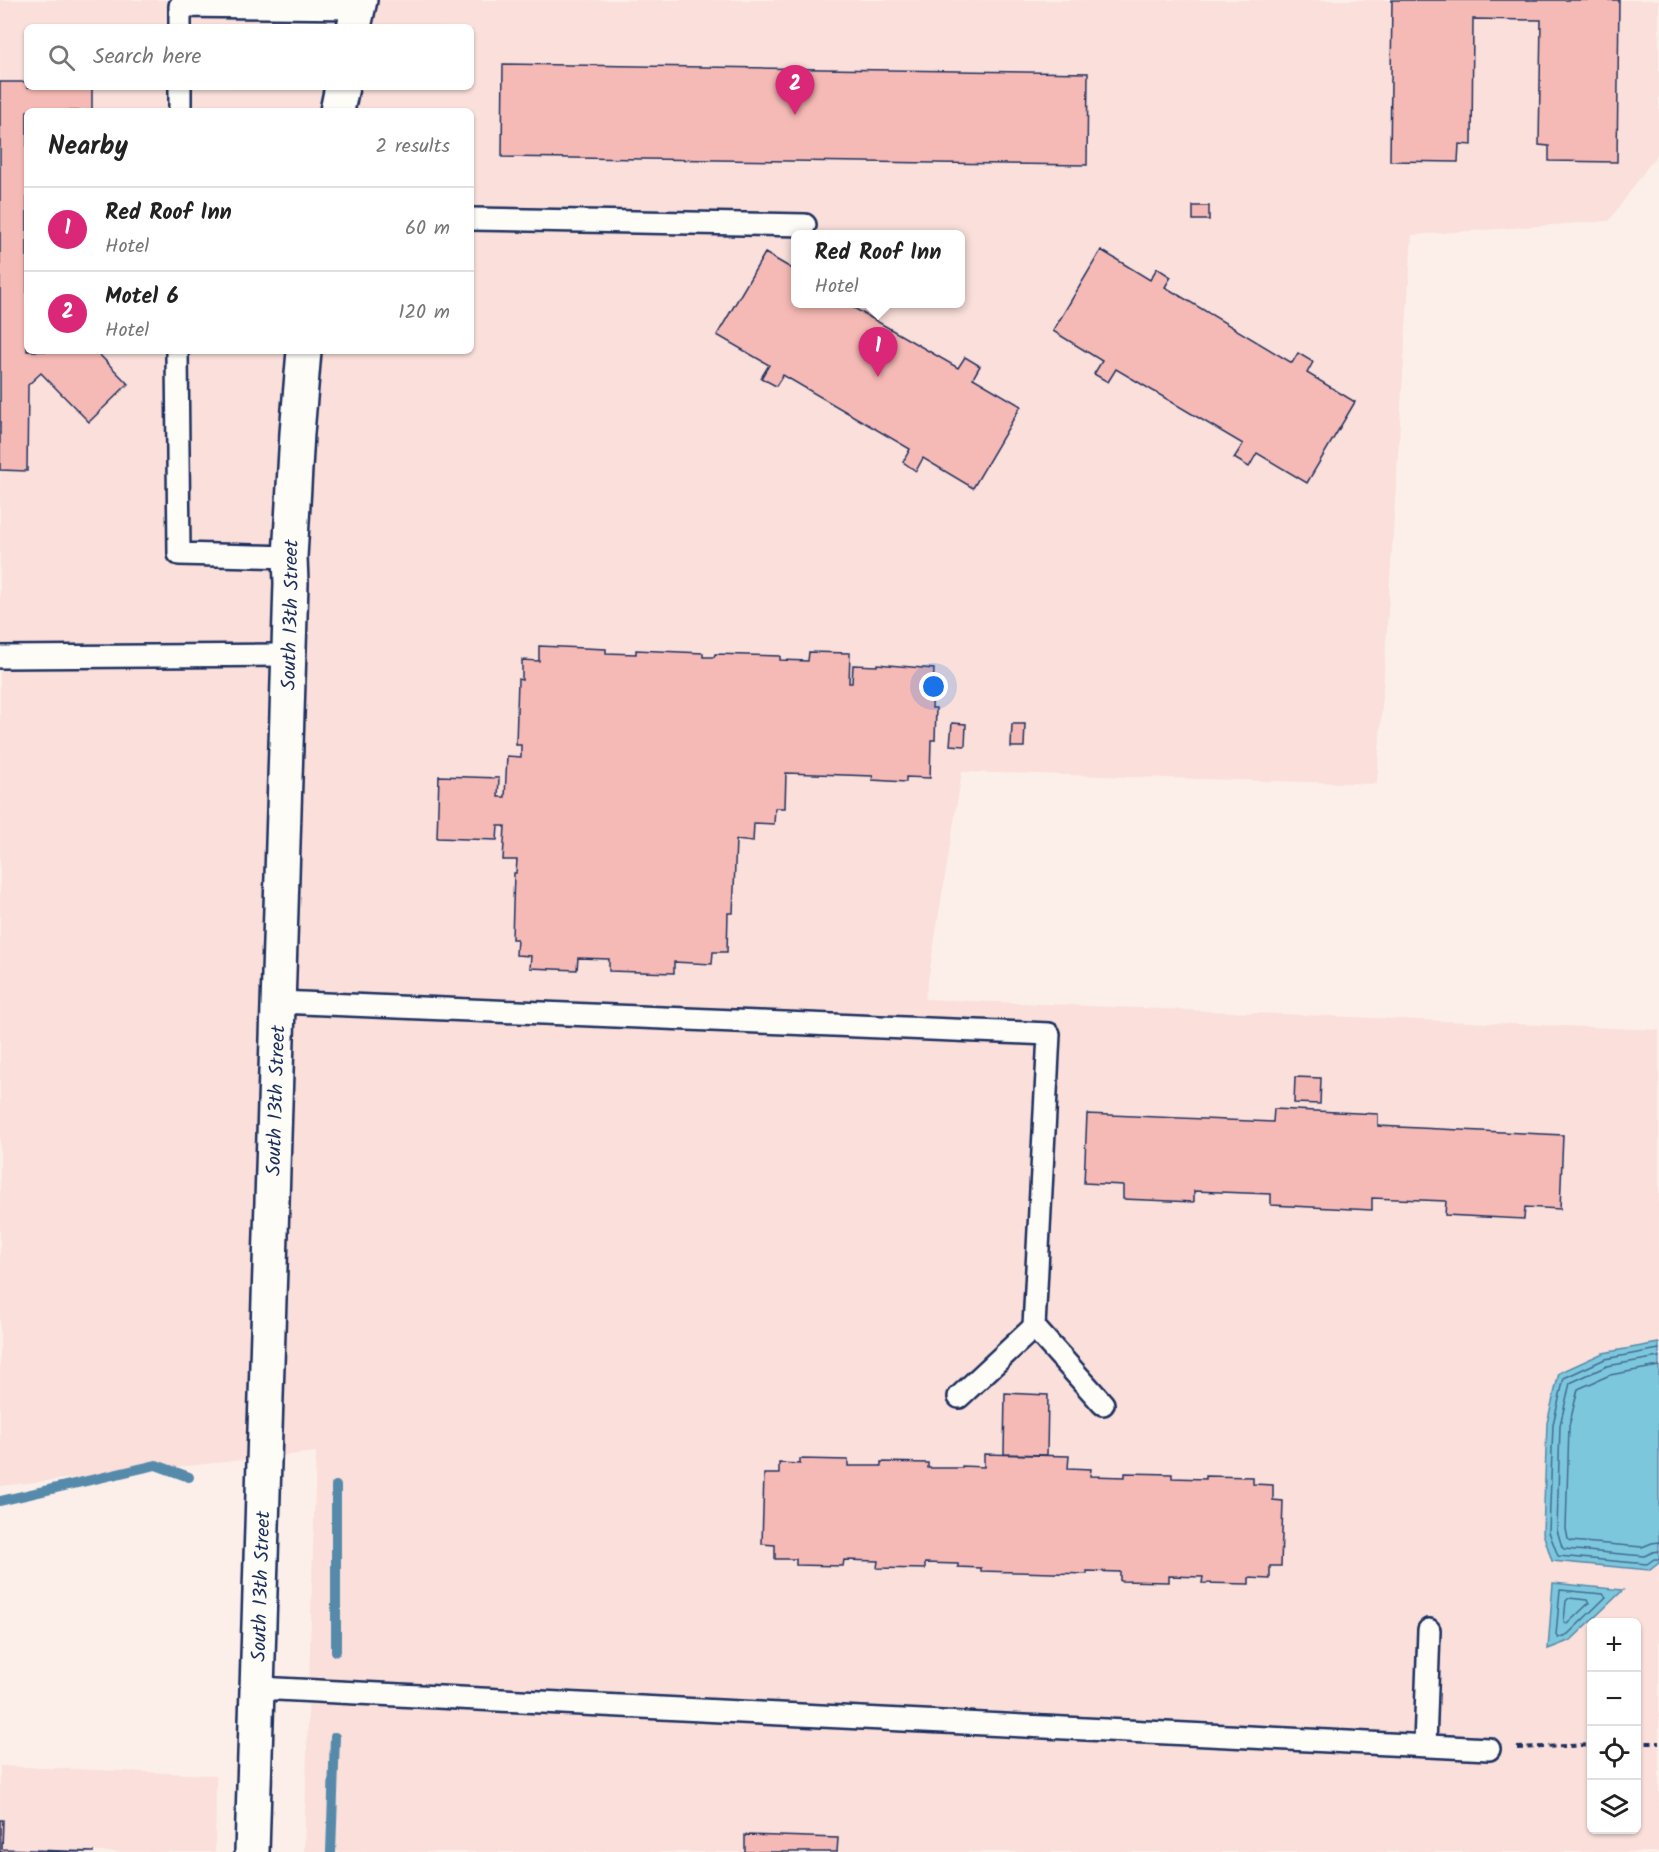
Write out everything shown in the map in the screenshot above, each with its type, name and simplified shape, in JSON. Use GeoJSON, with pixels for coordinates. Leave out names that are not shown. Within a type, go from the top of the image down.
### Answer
{"type":"FeatureCollection","features":[{"type":"Feature","properties":{"kind":"street"},"geometry":{"type":"LineString","coordinates":[[338,108],[341,90]]}},
{"type":"Feature","properties":{"kind":"street","name":"South 13th Street"},"geometry":{"type":"LineString","coordinates":[[252,1852],[289,655],[290,558],[304,354]]}},
{"type":"Feature","properties":{"kind":"lane"},"geometry":{"type":"LineString","coordinates":[[180,24],[180,3],[358,12]]}},
{"type":"Feature","properties":{"kind":"lane"},"geometry":{"type":"LineString","coordinates":[[180,90],[180,108]]}},
{"type":"Feature","properties":{"kind":"lane"},"geometry":{"type":"LineString","coordinates":[[474,219],[805,225]]}},
{"type":"Feature","properties":{"kind":"lane"},"geometry":{"type":"LineString","coordinates":[[177,354],[179,554],[290,558]]}},
{"type":"Feature","properties":{"kind":"lane"},"geometry":{"type":"LineString","coordinates":[[0,657],[289,655]]}},
{"type":"Feature","properties":{"kind":"lane"},"geometry":{"type":"LineString","coordinates":[[278,1002],[1049,1034],[1034,1327],[958,1397]]}},
{"type":"Feature","properties":{"kind":"lane"},"geometry":{"type":"LineString","coordinates":[[1034,1327],[1103,1404]]}},
{"type":"Feature","properties":{"kind":"lane"},"geometry":{"type":"LineString","coordinates":[[1425,1745],[1429,1630]]}},
{"type":"Feature","properties":{"kind":"lane"},"geometry":{"type":"LineString","coordinates":[[257,1688],[1489,1749]]}},
{"type":"Feature","properties":{"kind":"path"},"geometry":{"type":"LineString","coordinates":[[1641,1743],[1659,1743]]}},
{"type":"Feature","properties":{"kind":"path"},"geometry":{"type":"LineString","coordinates":[[1489,1749],[1587,1745]]}},
{"type":"Feature","properties":{"kind":"shaded area"},"geometry":{"type":"Polygon","coordinates":[[[0,0],[1659,0],[1659,151],[1609,221],[1412,235],[1377,784],[962,772],[925,999],[1659,1030],[1659,1852],[304,1852],[316,1452],[0,1486],[0,0]]]}},
{"type":"Feature","properties":{"kind":"shaded area"},"geometry":{"type":"Polygon","coordinates":[[[0,1766],[216,1775],[215,1852],[0,1852],[0,1766]]]}},
{"type":"Feature","properties":{"kind":"water"},"geometry":{"type":"Polygon","coordinates":[[[1659,1343],[1659,1563],[1650,1570],[1552,1561],[1543,1533],[1547,1423],[1559,1373],[1603,1353],[1659,1343]]]}},
{"type":"Feature","properties":{"kind":"water"},"geometry":{"type":"Polygon","coordinates":[[[1553,1583],[1623,1590],[1594,1618],[1587,1618],[1587,1625],[1571,1640],[1548,1649],[1553,1583]]]}},
{"type":"Feature","properties":{"kind":"building"},"geometry":{"type":"Polygon","coordinates":[[[1392,0],[1619,0],[1617,162],[1549,161],[1549,146],[1539,145],[1541,20],[1473,19],[1472,145],[1459,144],[1458,162],[1390,161],[1392,0]]]}},
{"type":"Feature","properties":{"kind":"building"},"geometry":{"type":"Polygon","coordinates":[[[503,64],[1088,73],[1087,165],[502,157],[503,64]]]}},
{"type":"Feature","properties":{"kind":"building"},"geometry":{"type":"Polygon","coordinates":[[[0,82],[24,82],[24,90],[92,90],[92,108],[24,108],[24,354],[99,354],[128,384],[89,422],[41,373],[28,385],[27,471],[0,470],[0,82]]]}},
{"type":"Feature","properties":{"kind":"building"},"geometry":{"type":"Polygon","coordinates":[[[1193,206],[1209,206],[1209,220],[1193,220],[1193,206]]]}},
{"type":"Feature","properties":{"kind":"building"},"geometry":{"type":"Polygon","coordinates":[[[1101,250],[1150,280],[1157,268],[1171,277],[1165,287],[1292,363],[1298,353],[1313,362],[1307,373],[1355,402],[1307,483],[1257,453],[1249,467],[1234,458],[1243,444],[1116,369],[1108,382],[1094,374],[1102,361],[1053,331],[1101,250]]]}},
{"type":"Feature","properties":{"kind":"building"},"geometry":{"type":"Polygon","coordinates":[[[765,253],[791,268],[791,308],[854,308],[958,368],[965,357],[980,366],[973,378],[1021,406],[973,488],[923,458],[916,471],[903,462],[910,449],[783,375],[776,386],[761,378],[769,365],[717,335],[765,253]]]}},
{"type":"Feature","properties":{"kind":"building"},"geometry":{"type":"Polygon","coordinates":[[[539,646],[606,649],[606,653],[636,654],[636,650],[703,653],[703,657],[714,657],[715,654],[780,656],[780,660],[808,661],[809,652],[850,653],[849,683],[852,683],[853,665],[877,666],[877,664],[934,669],[932,708],[936,708],[935,740],[931,740],[930,778],[906,777],[906,782],[872,780],[873,776],[786,773],[785,808],[775,808],[774,824],[754,823],[753,842],[736,840],[733,913],[728,913],[727,952],[713,952],[712,964],[674,962],[674,973],[609,971],[609,959],[578,958],[577,970],[530,968],[531,956],[516,955],[517,939],[512,939],[514,873],[516,873],[517,860],[503,860],[505,826],[498,826],[497,840],[437,838],[439,776],[499,778],[498,797],[505,797],[507,756],[521,757],[521,745],[516,745],[518,679],[522,680],[522,660],[539,661],[539,646]]]}},
{"type":"Feature","properties":{"kind":"building"},"geometry":{"type":"Polygon","coordinates":[[[952,723],[966,724],[965,746],[950,745],[952,723]]]}},
{"type":"Feature","properties":{"kind":"building"},"geometry":{"type":"Polygon","coordinates":[[[1012,724],[1025,724],[1024,747],[1011,747],[1012,724]]]}},
{"type":"Feature","properties":{"kind":"building"},"geometry":{"type":"Polygon","coordinates":[[[1295,1077],[1321,1078],[1320,1104],[1294,1103],[1295,1077]]]}},
{"type":"Feature","properties":{"kind":"building"},"geometry":{"type":"Polygon","coordinates":[[[1274,1109],[1378,1114],[1378,1126],[1563,1135],[1560,1209],[1525,1207],[1524,1219],[1445,1215],[1446,1201],[1372,1198],[1372,1210],[1271,1205],[1271,1194],[1194,1191],[1194,1202],[1123,1199],[1123,1185],[1084,1183],[1087,1114],[1273,1122],[1274,1109]]]}},
{"type":"Feature","properties":{"kind":"building"},"geometry":{"type":"Polygon","coordinates":[[[1005,1393],[1048,1395],[1047,1455],[1004,1454],[1005,1393]]]}},
{"type":"Feature","properties":{"kind":"building"},"geometry":{"type":"Polygon","coordinates":[[[984,1454],[1069,1456],[1068,1468],[1091,1469],[1090,1476],[1125,1477],[1125,1473],[1172,1474],[1172,1478],[1253,1477],[1253,1484],[1273,1485],[1273,1500],[1283,1501],[1281,1566],[1270,1566],[1270,1579],[1249,1578],[1249,1584],[1202,1583],[1203,1577],[1169,1576],[1169,1582],[1120,1581],[1120,1572],[1087,1571],[1087,1574],[981,1571],[981,1568],[958,1567],[958,1564],[925,1563],[925,1569],[877,1568],[878,1561],[844,1560],[843,1566],[796,1565],[796,1559],[775,1559],[775,1545],[762,1544],[764,1474],[779,1474],[779,1463],[800,1464],[800,1459],[848,1460],[848,1466],[881,1466],[881,1462],[928,1463],[928,1468],[962,1468],[962,1466],[984,1467],[984,1454]]]}},
{"type":"Feature","properties":{"kind":"building"},"geometry":{"type":"Polygon","coordinates":[[[0,1820],[3,1820],[2,1849],[94,1852],[0,1852],[0,1820]]]}},
{"type":"Feature","properties":{"kind":"building"},"geometry":{"type":"Polygon","coordinates":[[[745,1835],[838,1838],[837,1852],[745,1852],[745,1835]]]}},
{"type":"Feature","properties":{"kind":"waterway"},"geometry":{"type":"LineString","coordinates":[[0,1501],[156,1465],[189,1477]]}},
{"type":"Feature","properties":{"kind":"waterway"},"geometry":{"type":"LineString","coordinates":[[336,1486],[336,1651]]}},
{"type":"Feature","properties":{"kind":"waterway"},"geometry":{"type":"LineString","coordinates":[[331,1852],[335,1737]]}},
{"type":"Feature","properties":{"kind":"place","name":"Motel 6"},"geometry":{"type":"Point","coordinates":[795,115]}},
{"type":"Feature","properties":{"kind":"place","name":"Red Roof Inn"},"geometry":{"type":"Point","coordinates":[878,377]}}]}
